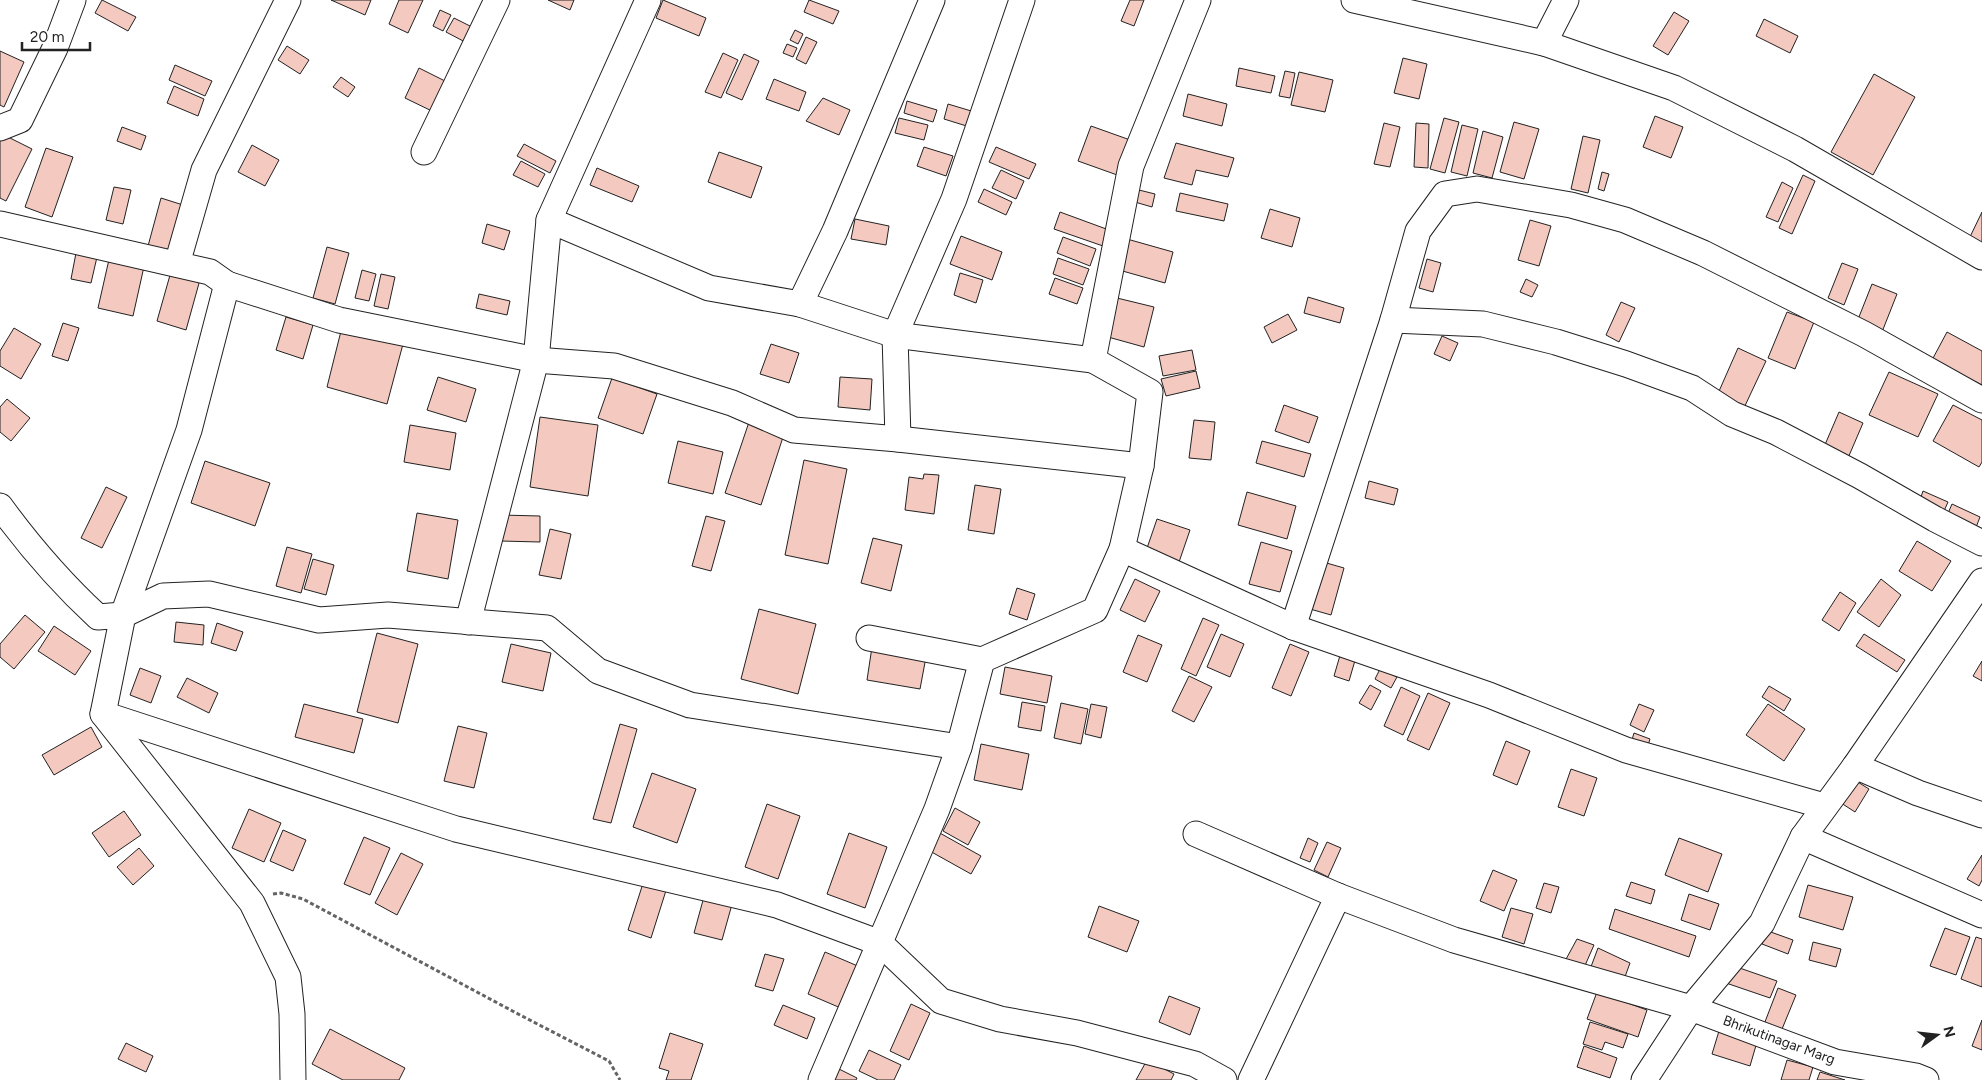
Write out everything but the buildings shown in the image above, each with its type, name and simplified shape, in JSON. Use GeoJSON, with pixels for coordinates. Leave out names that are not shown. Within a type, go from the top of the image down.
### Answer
{"type":"FeatureCollection","features":[{"type":"Feature","properties":{"kind":"street"},"geometry":{"type":"LineString","coordinates":[[0,128],[20,120],[55,48],[73,0]]}},
{"type":"Feature","properties":{"kind":"street"},"geometry":{"type":"LineString","coordinates":[[177,264],[204,170],[288,0]]}},
{"type":"Feature","properties":{"kind":"street"},"geometry":{"type":"LineString","coordinates":[[424,152],[497,0]]}},
{"type":"Feature","properties":{"kind":"street"},"geometry":{"type":"LineString","coordinates":[[468,622],[536,360],[549,220],[648,0]]}},
{"type":"Feature","properties":{"kind":"street"},"geometry":{"type":"LineString","coordinates":[[800,304],[835,231],[932,0]]}},
{"type":"Feature","properties":{"kind":"street"},"geometry":{"type":"LineString","coordinates":[[898,438],[895,335],[954,198],[1022,0]]}},
{"type":"Feature","properties":{"kind":"street"},"geometry":{"type":"LineString","coordinates":[[1093,360],[1131,166],[1198,0]]}},
{"type":"Feature","properties":{"kind":"street"},"geometry":{"type":"LineString","coordinates":[[1354,0],[1544,43],[1674,88],[1795,149],[1982,257]]}},
{"type":"Feature","properties":{"kind":"street"},"geometry":{"type":"LineString","coordinates":[[1544,43],[1566,0]]}},
{"type":"Feature","properties":{"kind":"street"},"geometry":{"type":"LineString","coordinates":[[1293,626],[1393,320],[1418,230],[1445,194],[1477,189],[1571,205],[1625,220],[1703,253],[1864,334],[1982,400]]}},
{"type":"Feature","properties":{"kind":"street"},"geometry":{"type":"LineString","coordinates":[[549,220],[709,288],[800,304],[895,335],[1093,360],[1150,392],[1141,466],[1122,549],[1095,610],[982,660],[869,638]]}},
{"type":"Feature","properties":{"kind":"street"},"geometry":{"type":"LineString","coordinates":[[0,224],[210,272],[227,284],[339,320],[536,360],[614,366],[732,403],[794,430],[898,438],[1141,466]]}},
{"type":"Feature","properties":{"kind":"street"},"geometry":{"type":"LineString","coordinates":[[227,284],[190,430],[123,615],[104,714],[252,903],[288,977],[292,1014],[293,1080]]}},
{"type":"Feature","properties":{"kind":"street"},"geometry":{"type":"LineString","coordinates":[[1393,320],[1483,324],[1556,342],[1626,364],[1692,388],[1732,414],[1776,432],[1982,543]]}},
{"type":"Feature","properties":{"kind":"street"},"geometry":{"type":"LineString","coordinates":[[0,506],[26,542],[64,586],[98,617],[123,615],[163,596],[209,594],[319,620],[388,615],[547,628],[598,671],[690,705],[959,747]]}},
{"type":"Feature","properties":{"kind":"street"},"geometry":{"type":"LineString","coordinates":[[1122,549],[1293,626],[1488,695],[1626,750],[1824,806]]}},
{"type":"Feature","properties":{"kind":"street"},"geometry":{"type":"LineString","coordinates":[[1644,1080],[1691,1008],[1762,923],[1803,837],[1979,591]]}},
{"type":"Feature","properties":{"kind":"street"},"geometry":{"type":"LineString","coordinates":[[822,1080],[938,809],[959,747],[982,660]]}},
{"type":"Feature","properties":{"kind":"street"},"geometry":{"type":"LineString","coordinates":[[104,714],[456,829],[777,906],[880,943],[941,1000],[1000,1019],[1077,1033],[1195,1064],[1224,1080]]}},
{"type":"Feature","properties":{"kind":"street"},"geometry":{"type":"LineString","coordinates":[[1855,766],[1918,794],[1982,815]]}},
{"type":"Feature","properties":{"kind":"street","name":"Bhrikutinagar Marg"},"geometry":{"type":"LineString","coordinates":[[1196,834],[1338,896],[1454,940],[1691,1008],[1835,1062],[1916,1076],[1926,1080]]}},
{"type":"Feature","properties":{"kind":"street"},"geometry":{"type":"LineString","coordinates":[[1803,837],[1982,915]]}},
{"type":"Feature","properties":{"kind":"street"},"geometry":{"type":"LineString","coordinates":[[1251,1080],[1338,896]]}},
{"type":"Feature","properties":{"kind":"path"},"geometry":{"type":"LineString","coordinates":[[252,903],[267,894],[281,893],[303,899],[520,1016],[610,1061],[620,1080]]}}]}
